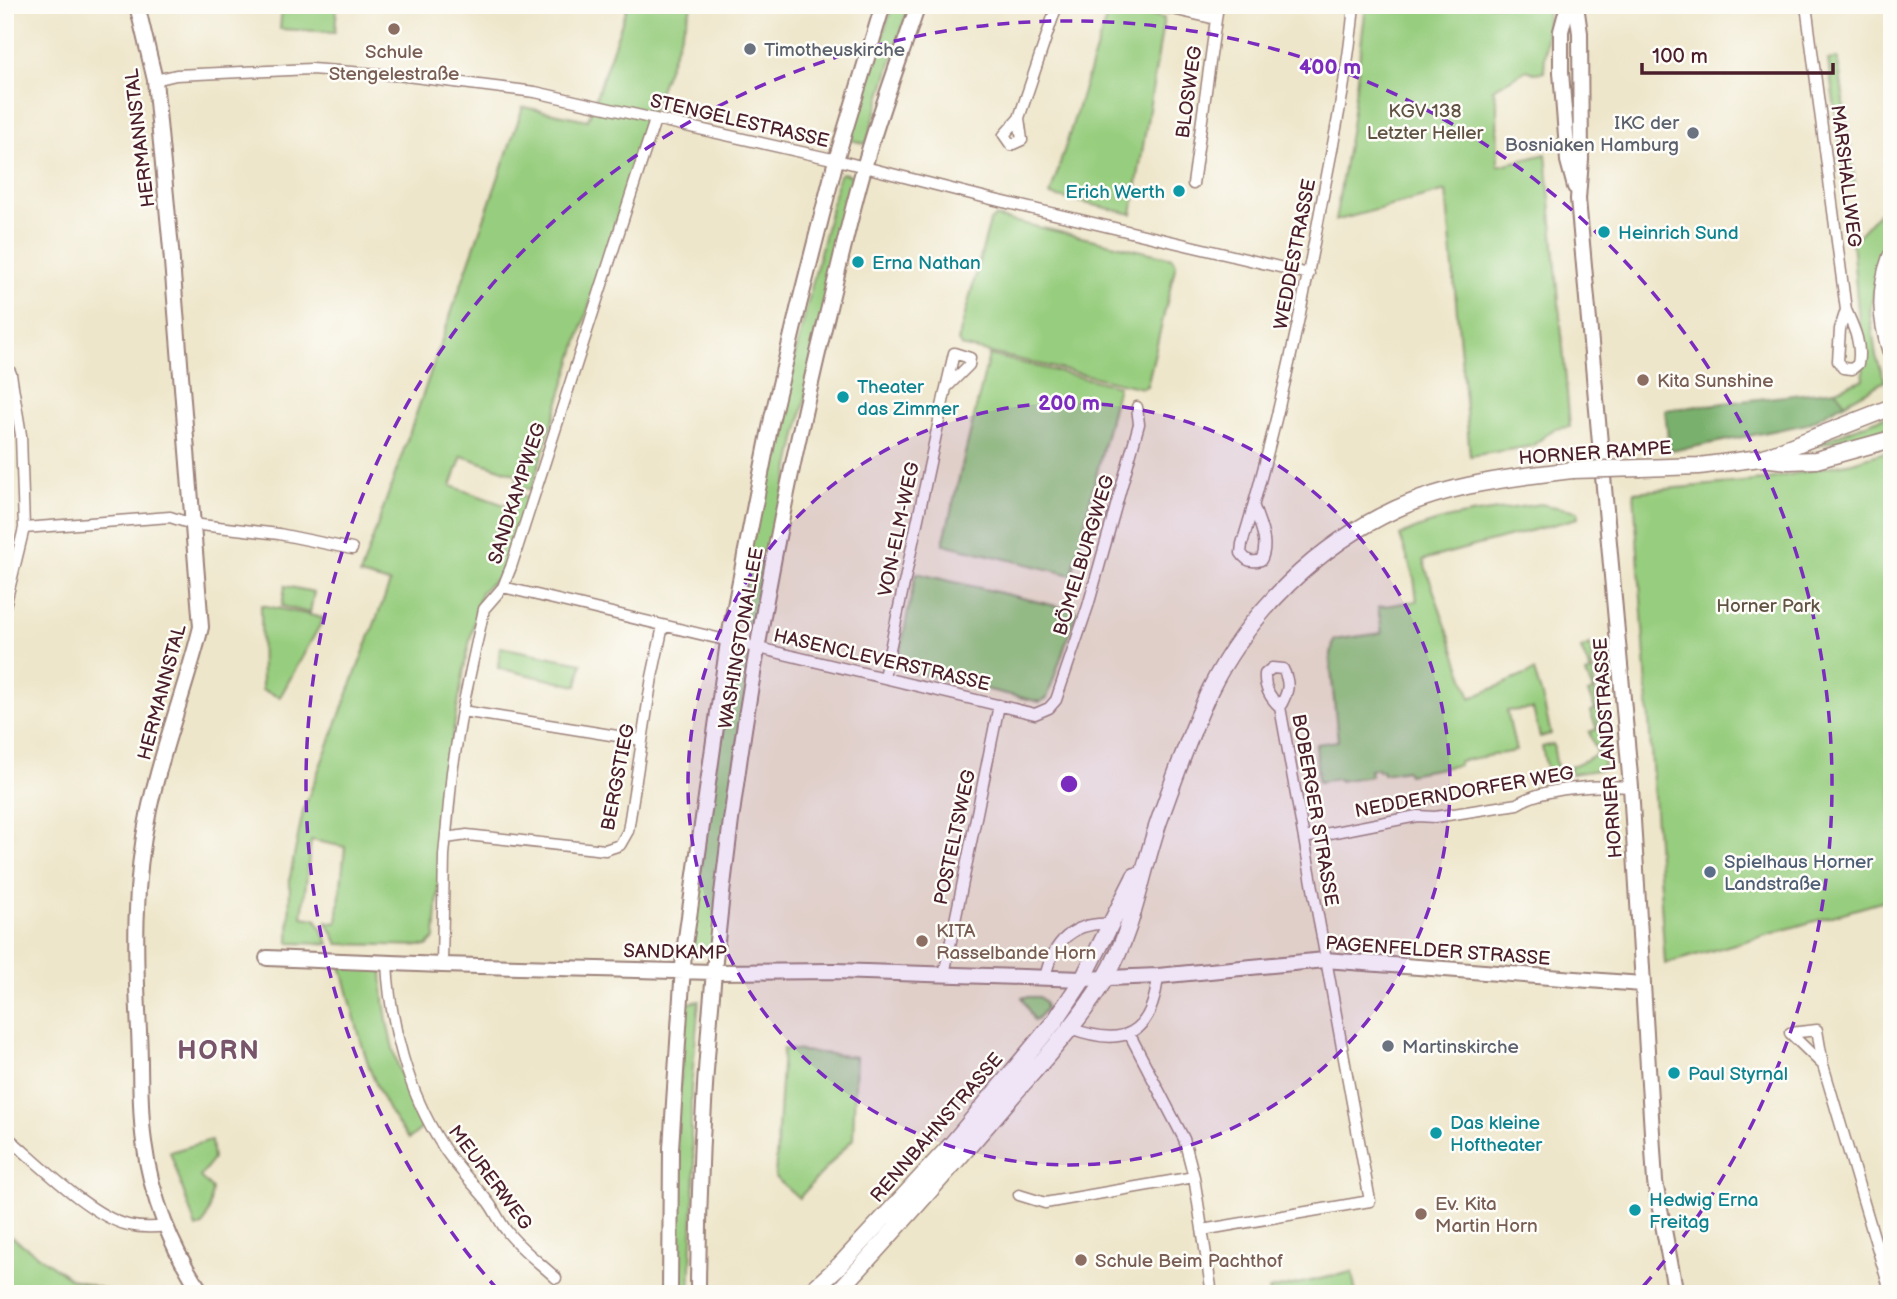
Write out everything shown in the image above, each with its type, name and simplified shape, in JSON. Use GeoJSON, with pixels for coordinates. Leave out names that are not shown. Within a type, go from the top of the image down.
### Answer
{"type":"FeatureCollection","features":[{"type":"Feature","properties":{"kind":"highway"},"geometry":{"type":"LineString","coordinates":[[1892,257],[1882,302],[1892,352]]}},
{"type":"Feature","properties":{"kind":"main road","name":"HORNER RAMPE"},"geometry":{"type":"LineString","coordinates":[[1760,458],[1892,407]]}},
{"type":"Feature","properties":{"kind":"main road","name":"HORNER RAMPE"},"geometry":{"type":"LineString","coordinates":[[1105,978],[1125,936],[1154,836],[1210,690],[1265,607],[1311,564],[1354,533],[1397,508],[1452,490],[1484,483],[1573,470],[1699,466],[1760,458],[1816,460],[1892,439]]}},
{"type":"Feature","properties":{"kind":"main road","name":"HORNER RAMPE"},"geometry":{"type":"LineString","coordinates":[[1083,979],[1154,836]]}},
{"type":"Feature","properties":{"kind":"main road","name":"RENNBAHNSTRASSE"},"geometry":{"type":"LineString","coordinates":[[836,1294],[953,1165],[1070,1028],[1105,978]]}},
{"type":"Feature","properties":{"kind":"main road","name":"RENNBAHNSTRASSE"},"geometry":{"type":"LineString","coordinates":[[808,1294],[840,1265],[980,1112],[1055,1021],[1083,979]]}},
{"type":"Feature","properties":{"kind":"street","name":"HERMANNSTAL"},"geometry":{"type":"LineString","coordinates":[[137,5],[155,80],[201,626],[189,678],[149,811],[138,879],[135,960],[144,1142],[153,1186],[166,1226],[203,1294]]}},
{"type":"Feature","properties":{"kind":"street","name":"WASHINGTONALLEE"},"geometry":{"type":"LineString","coordinates":[[670,1294],[671,1148],[684,970],[695,868],[728,642],[772,418],[836,160],[883,5]]}},
{"type":"Feature","properties":{"kind":"street","name":"WASHINGTONALLEE"},"geometry":{"type":"LineString","coordinates":[[698,1294],[701,1141],[713,972],[756,647],[803,411],[864,166],[918,5]]}},
{"type":"Feature","properties":{"kind":"street"},"geometry":{"type":"LineString","coordinates":[[1020,118],[1056,5]]}},
{"type":"Feature","properties":{"kind":"street"},"geometry":{"type":"LineString","coordinates":[[1155,5],[1216,19]]}},
{"type":"Feature","properties":{"kind":"street","name":"BLOSWEG"},"geometry":{"type":"LineString","coordinates":[[1193,184],[1218,5]]}},
{"type":"Feature","properties":{"kind":"street","name":"WEDDESTRASSE"},"geometry":{"type":"LineString","coordinates":[[1254,507],[1266,544],[1261,560],[1253,562],[1245,559],[1241,553],[1276,424],[1309,274],[1341,100],[1354,5]]}},
{"type":"Feature","properties":{"kind":"street","name":"HORNER LANDSTRASSE"},"geometry":{"type":"LineString","coordinates":[[1568,5],[1561,32],[1561,72],[1568,161],[1578,199]]}},
{"type":"Feature","properties":{"kind":"street","name":"HORNER LANDSTRASSE"},"geometry":{"type":"LineString","coordinates":[[1576,5],[1580,33],[1581,159],[1578,199],[1631,787],[1655,1182],[1676,1294]]}},
{"type":"Feature","properties":{"kind":"street","name":"MARSHALLWEG"},"geometry":{"type":"LineString","coordinates":[[1806,5],[1846,310],[1857,336],[1860,354],[1858,364],[1852,369],[1843,368],[1838,361],[1840,329],[1846,310]]}},
{"type":"Feature","properties":{"kind":"street","name":"STENGELESTRASSE"},"geometry":{"type":"LineString","coordinates":[[155,80],[176,75],[311,69],[406,76],[535,92],[864,166],[991,199],[1309,274]]}},
{"type":"Feature","properties":{"kind":"street","name":"SANDKAMPWEG"},"geometry":{"type":"LineString","coordinates":[[442,965],[446,838],[452,772],[484,608],[503,587],[655,120]]}},
{"type":"Feature","properties":{"kind":"street"},"geometry":{"type":"LineString","coordinates":[[5,361],[11,374],[21,435],[24,528],[5,606]]}},
{"type":"Feature","properties":{"kind":"street","name":"VON-ELM-WEG"},"geometry":{"type":"LineString","coordinates":[[884,677],[946,388]]}},
{"type":"Feature","properties":{"kind":"street","name":"BÖMELBURGWEG"},"geometry":{"type":"LineString","coordinates":[[1049,708],[1056,700],[1096,579],[1139,424],[1137,407]]}},
{"type":"Feature","properties":{"kind":"street"},"geometry":{"type":"LineString","coordinates":[[24,528],[170,517],[192,524],[279,534],[352,549]]}},
{"type":"Feature","properties":{"kind":"street","name":"HASENCLEVERSTRASSE"},"geometry":{"type":"LineString","coordinates":[[503,587],[1035,714],[1049,708]]}},
{"type":"Feature","properties":{"kind":"street","name":"BERGSTIEG"},"geometry":{"type":"LineString","coordinates":[[446,838],[467,835],[605,849],[621,845],[628,831],[663,626]]}},
{"type":"Feature","properties":{"kind":"street","name":"POSTELTSWEG"},"geometry":{"type":"LineString","coordinates":[[944,975],[999,705]]}},
{"type":"Feature","properties":{"kind":"street","name":"BOBERGER STRASSE"},"geometry":{"type":"LineString","coordinates":[[1202,1230],[1370,1200],[1280,707]]}},
{"type":"Feature","properties":{"kind":"street"},"geometry":{"type":"LineString","coordinates":[[462,711],[642,740]]}},
{"type":"Feature","properties":{"kind":"street","name":"NEDDERNDORFER WEG"},"geometry":{"type":"LineString","coordinates":[[1304,838],[1417,816],[1435,817],[1517,804],[1526,798],[1572,789],[1631,787]]}},
{"type":"Feature","properties":{"kind":"street"},"geometry":{"type":"LineString","coordinates":[[1045,978],[1049,959],[1069,934],[1084,926],[1111,924]]}},
{"type":"Feature","properties":{"kind":"street","name":"SANDKAMP"},"geometry":{"type":"LineString","coordinates":[[267,958],[713,972],[835,971],[1083,979]]}},
{"type":"Feature","properties":{"kind":"street","name":"PAGENFELDER STRASSE"},"geometry":{"type":"LineString","coordinates":[[1105,978],[1157,976],[1325,960],[1642,984]]}},
{"type":"Feature","properties":{"kind":"street","name":"MEURERWEG"},"geometry":{"type":"LineString","coordinates":[[387,963],[393,1015],[401,1049],[413,1085],[432,1127],[464,1176],[490,1204],[506,1231],[556,1278]]}},
{"type":"Feature","properties":{"kind":"street"},"geometry":{"type":"LineString","coordinates":[[1070,1028],[1111,1038],[1130,1035],[1152,1007],[1157,976]]}},
{"type":"Feature","properties":{"kind":"street"},"geometry":{"type":"LineString","coordinates":[[1083,979],[1105,978]]}},
{"type":"Feature","properties":{"kind":"street"},"geometry":{"type":"LineString","coordinates":[[1130,1035],[1184,1139],[1194,1177],[1212,1294]]}},
{"type":"Feature","properties":{"kind":"street"},"geometry":{"type":"LineString","coordinates":[[1823,1065],[1891,1294]]}},
{"type":"Feature","properties":{"kind":"street"},"geometry":{"type":"LineString","coordinates":[[5,1135],[102,1214],[126,1225],[148,1228],[166,1226]]}},
{"type":"Feature","properties":{"kind":"street"},"geometry":{"type":"LineString","coordinates":[[1019,1195],[1045,1203],[1194,1177]]}},
{"type":"Feature","properties":{"kind":"green space"},"geometry":{"type":"Polygon","coordinates":[[[282,5],[337,5],[335,32],[280,29],[282,5]]]}},
{"type":"Feature","properties":{"kind":"green space"},"geometry":{"type":"Polygon","coordinates":[[[628,5],[692,5],[644,132],[531,490],[515,485],[518,475],[462,456],[451,486],[507,506],[513,493],[529,498],[504,572],[481,592],[466,658],[446,772],[435,938],[427,946],[338,944],[327,922],[337,923],[345,847],[311,840],[302,917],[316,919],[329,944],[289,943],[290,877],[303,811],[390,583],[360,575],[523,107],[588,120],[628,5]]]}},
{"type":"Feature","properties":{"kind":"green space"},"geometry":{"type":"Polygon","coordinates":[[[893,5],[909,5],[866,144],[848,139],[893,5]]]}},
{"type":"Feature","properties":{"kind":"green space","name":"KGV 138 Letzter Heller"},"geometry":{"type":"Polygon","coordinates":[[[1366,5],[1548,5],[1544,72],[1534,73],[1527,70],[1493,89],[1497,103],[1498,166],[1546,154],[1570,427],[1554,429],[1532,446],[1470,456],[1446,191],[1335,221],[1351,126],[1366,5]]]}},
{"type":"Feature","properties":{"kind":"green space"},"geometry":{"type":"Polygon","coordinates":[[[1110,6],[1164,18],[1132,214],[1050,195],[1110,6]]]}},
{"type":"Feature","properties":{"kind":"green space"},"geometry":{"type":"Polygon","coordinates":[[[1838,58],[1855,185],[1846,187],[1828,60],[1838,58]]]}},
{"type":"Feature","properties":{"kind":"green space"},"geometry":{"type":"Polygon","coordinates":[[[843,173],[854,179],[755,624],[737,620],[753,527],[839,175],[843,173]]]}},
{"type":"Feature","properties":{"kind":"green space"},"geometry":{"type":"Polygon","coordinates":[[[1892,198],[1892,235],[1880,257],[1870,313],[1876,356],[1885,381],[1845,403],[1835,390],[1864,379],[1852,242],[1892,198]]]}},
{"type":"Feature","properties":{"kind":"green space"},"geometry":{"type":"Polygon","coordinates":[[[995,217],[1172,258],[1176,264],[1147,386],[1142,388],[961,346],[958,341],[990,221],[995,217]]]}},
{"type":"Feature","properties":{"kind":"green space"},"geometry":{"type":"Polygon","coordinates":[[[989,355],[1118,386],[1072,575],[943,544],[989,355]]]}},
{"type":"Feature","properties":{"kind":"green space"},"geometry":{"type":"Polygon","coordinates":[[[1835,390],[1845,403],[1807,424],[1669,450],[1665,410],[1835,390]]]}},
{"type":"Feature","properties":{"kind":"green space"},"geometry":{"type":"Polygon","coordinates":[[[1892,414],[1892,426],[1870,434],[1805,448],[1892,414]]]}},
{"type":"Feature","properties":{"kind":"green space","name":"Horner Park"},"geometry":{"type":"Polygon","coordinates":[[[1892,450],[1892,899],[1665,964],[1634,492],[1764,480],[1852,462],[1892,450]]]}},
{"type":"Feature","properties":{"kind":"green space"},"geometry":{"type":"Polygon","coordinates":[[[1540,504],[1578,511],[1578,518],[1423,560],[1471,698],[1534,671],[1551,734],[1540,737],[1533,709],[1507,711],[1516,751],[1408,774],[1406,770],[1383,774],[1382,770],[1378,771],[1377,768],[1370,770],[1371,776],[1318,782],[1316,744],[1338,741],[1330,659],[1334,640],[1382,633],[1378,607],[1417,601],[1414,578],[1400,536],[1433,522],[1540,504]]]}},
{"type":"Feature","properties":{"kind":"green space"},"geometry":{"type":"Polygon","coordinates":[[[916,573],[1077,611],[1047,698],[1040,702],[904,670],[898,661],[916,573]]]}},
{"type":"Feature","properties":{"kind":"green space"},"geometry":{"type":"Polygon","coordinates":[[[285,586],[314,592],[310,613],[282,606],[285,586]]]}},
{"type":"Feature","properties":{"kind":"green space"},"geometry":{"type":"Polygon","coordinates":[[[261,605],[324,618],[280,697],[262,690],[261,605]]]}},
{"type":"Feature","properties":{"kind":"green space"},"geometry":{"type":"Polygon","coordinates":[[[1590,645],[1604,769],[1571,774],[1570,767],[1598,754],[1589,732],[1597,729],[1590,712],[1595,709],[1588,693],[1593,691],[1586,674],[1591,672],[1581,649],[1590,645]]]}},
{"type":"Feature","properties":{"kind":"green space"},"geometry":{"type":"Polygon","coordinates":[[[500,647],[582,663],[577,686],[498,668],[500,647]]]}},
{"type":"Feature","properties":{"kind":"green space"},"geometry":{"type":"Polygon","coordinates":[[[746,654],[749,659],[712,949],[692,948],[703,844],[733,655],[746,654]]]}},
{"type":"Feature","properties":{"kind":"green space"},"geometry":{"type":"Polygon","coordinates":[[[1553,744],[1558,774],[1548,775],[1542,747],[1553,744]]]}},
{"type":"Feature","properties":{"kind":"green space"},"geometry":{"type":"Polygon","coordinates":[[[341,966],[382,968],[385,1010],[393,1050],[422,1128],[409,1139],[394,1119],[373,1078],[341,966]]]}},
{"type":"Feature","properties":{"kind":"green space"},"geometry":{"type":"Polygon","coordinates":[[[1022,997],[1039,997],[1045,1002],[1046,1009],[1034,1021],[1022,997]]]}},
{"type":"Feature","properties":{"kind":"green space"},"geometry":{"type":"Polygon","coordinates":[[[699,1001],[691,1090],[691,1137],[695,1166],[690,1294],[676,1294],[679,1169],[676,1144],[685,1004],[699,1001]]]}},
{"type":"Feature","properties":{"kind":"green space"},"geometry":{"type":"Polygon","coordinates":[[[783,1049],[856,1057],[853,1139],[799,1198],[775,1177],[783,1049]]]}},
{"type":"Feature","properties":{"kind":"green space"},"geometry":{"type":"Polygon","coordinates":[[[211,1140],[213,1159],[200,1177],[212,1189],[209,1211],[203,1226],[196,1228],[170,1152],[211,1140]]]}},
{"type":"Feature","properties":{"kind":"green space"},"geometry":{"type":"Polygon","coordinates":[[[5,1232],[71,1279],[119,1294],[5,1294],[5,1232]]]}},
{"type":"Feature","properties":{"kind":"green space"},"geometry":{"type":"Polygon","coordinates":[[[1352,1272],[1356,1294],[1270,1294],[1269,1290],[1352,1272]]]}},
{"type":"Feature","properties":{"kind":"place","name":"Schule Stengelestraße"},"geometry":{"type":"Point","coordinates":[394,29]}},
{"type":"Feature","properties":{"kind":"place","name":"Timotheuskirche"},"geometry":{"type":"Point","coordinates":[750,49]}},
{"type":"Feature","properties":{"kind":"place","name":"IKC der Bosniaken Hamburg"},"geometry":{"type":"Point","coordinates":[1693,133]}},
{"type":"Feature","properties":{"kind":"place","name":"Erich Werth"},"geometry":{"type":"Point","coordinates":[1179,191]}},
{"type":"Feature","properties":{"kind":"place","name":"Heinrich Sund"},"geometry":{"type":"Point","coordinates":[1604,232]}},
{"type":"Feature","properties":{"kind":"place","name":"Erna Nathan"},"geometry":{"type":"Point","coordinates":[858,262]}},
{"type":"Feature","properties":{"kind":"place","name":"Kita Sunshine"},"geometry":{"type":"Point","coordinates":[1643,380]}},
{"type":"Feature","properties":{"kind":"place","name":"Theater das Zimmer"},"geometry":{"type":"Point","coordinates":[843,397]}},
{"type":"Feature","properties":{"kind":"place","name":"Spielhaus Horner Landstraße"},"geometry":{"type":"Point","coordinates":[1710,872]}},
{"type":"Feature","properties":{"kind":"place","name":"KITA Rasselbande Horn"},"geometry":{"type":"Point","coordinates":[922,941]}},
{"type":"Feature","properties":{"kind":"place","name":"Martinskirche"},"geometry":{"type":"Point","coordinates":[1388,1046]}},
{"type":"Feature","properties":{"kind":"place","name":"Paul Styrnal"},"geometry":{"type":"Point","coordinates":[1674,1073]}},
{"type":"Feature","properties":{"kind":"place","name":"Das kleine Hoftheater"},"geometry":{"type":"Point","coordinates":[1436,1133]}},
{"type":"Feature","properties":{"kind":"place","name":"Hedwig Erna Freitag"},"geometry":{"type":"Point","coordinates":[1635,1210]}},
{"type":"Feature","properties":{"kind":"place","name":"Ev. Kita Martin Horn"},"geometry":{"type":"Point","coordinates":[1421,1214]}},
{"type":"Feature","properties":{"kind":"place","name":"Schule Beim Pachthof"},"geometry":{"type":"Point","coordinates":[1081,1260]}},
{"type":"Feature","properties":{"kind":"district","name":"HORN"},"geometry":{"type":"Point","coordinates":[219,1050]}}]}
